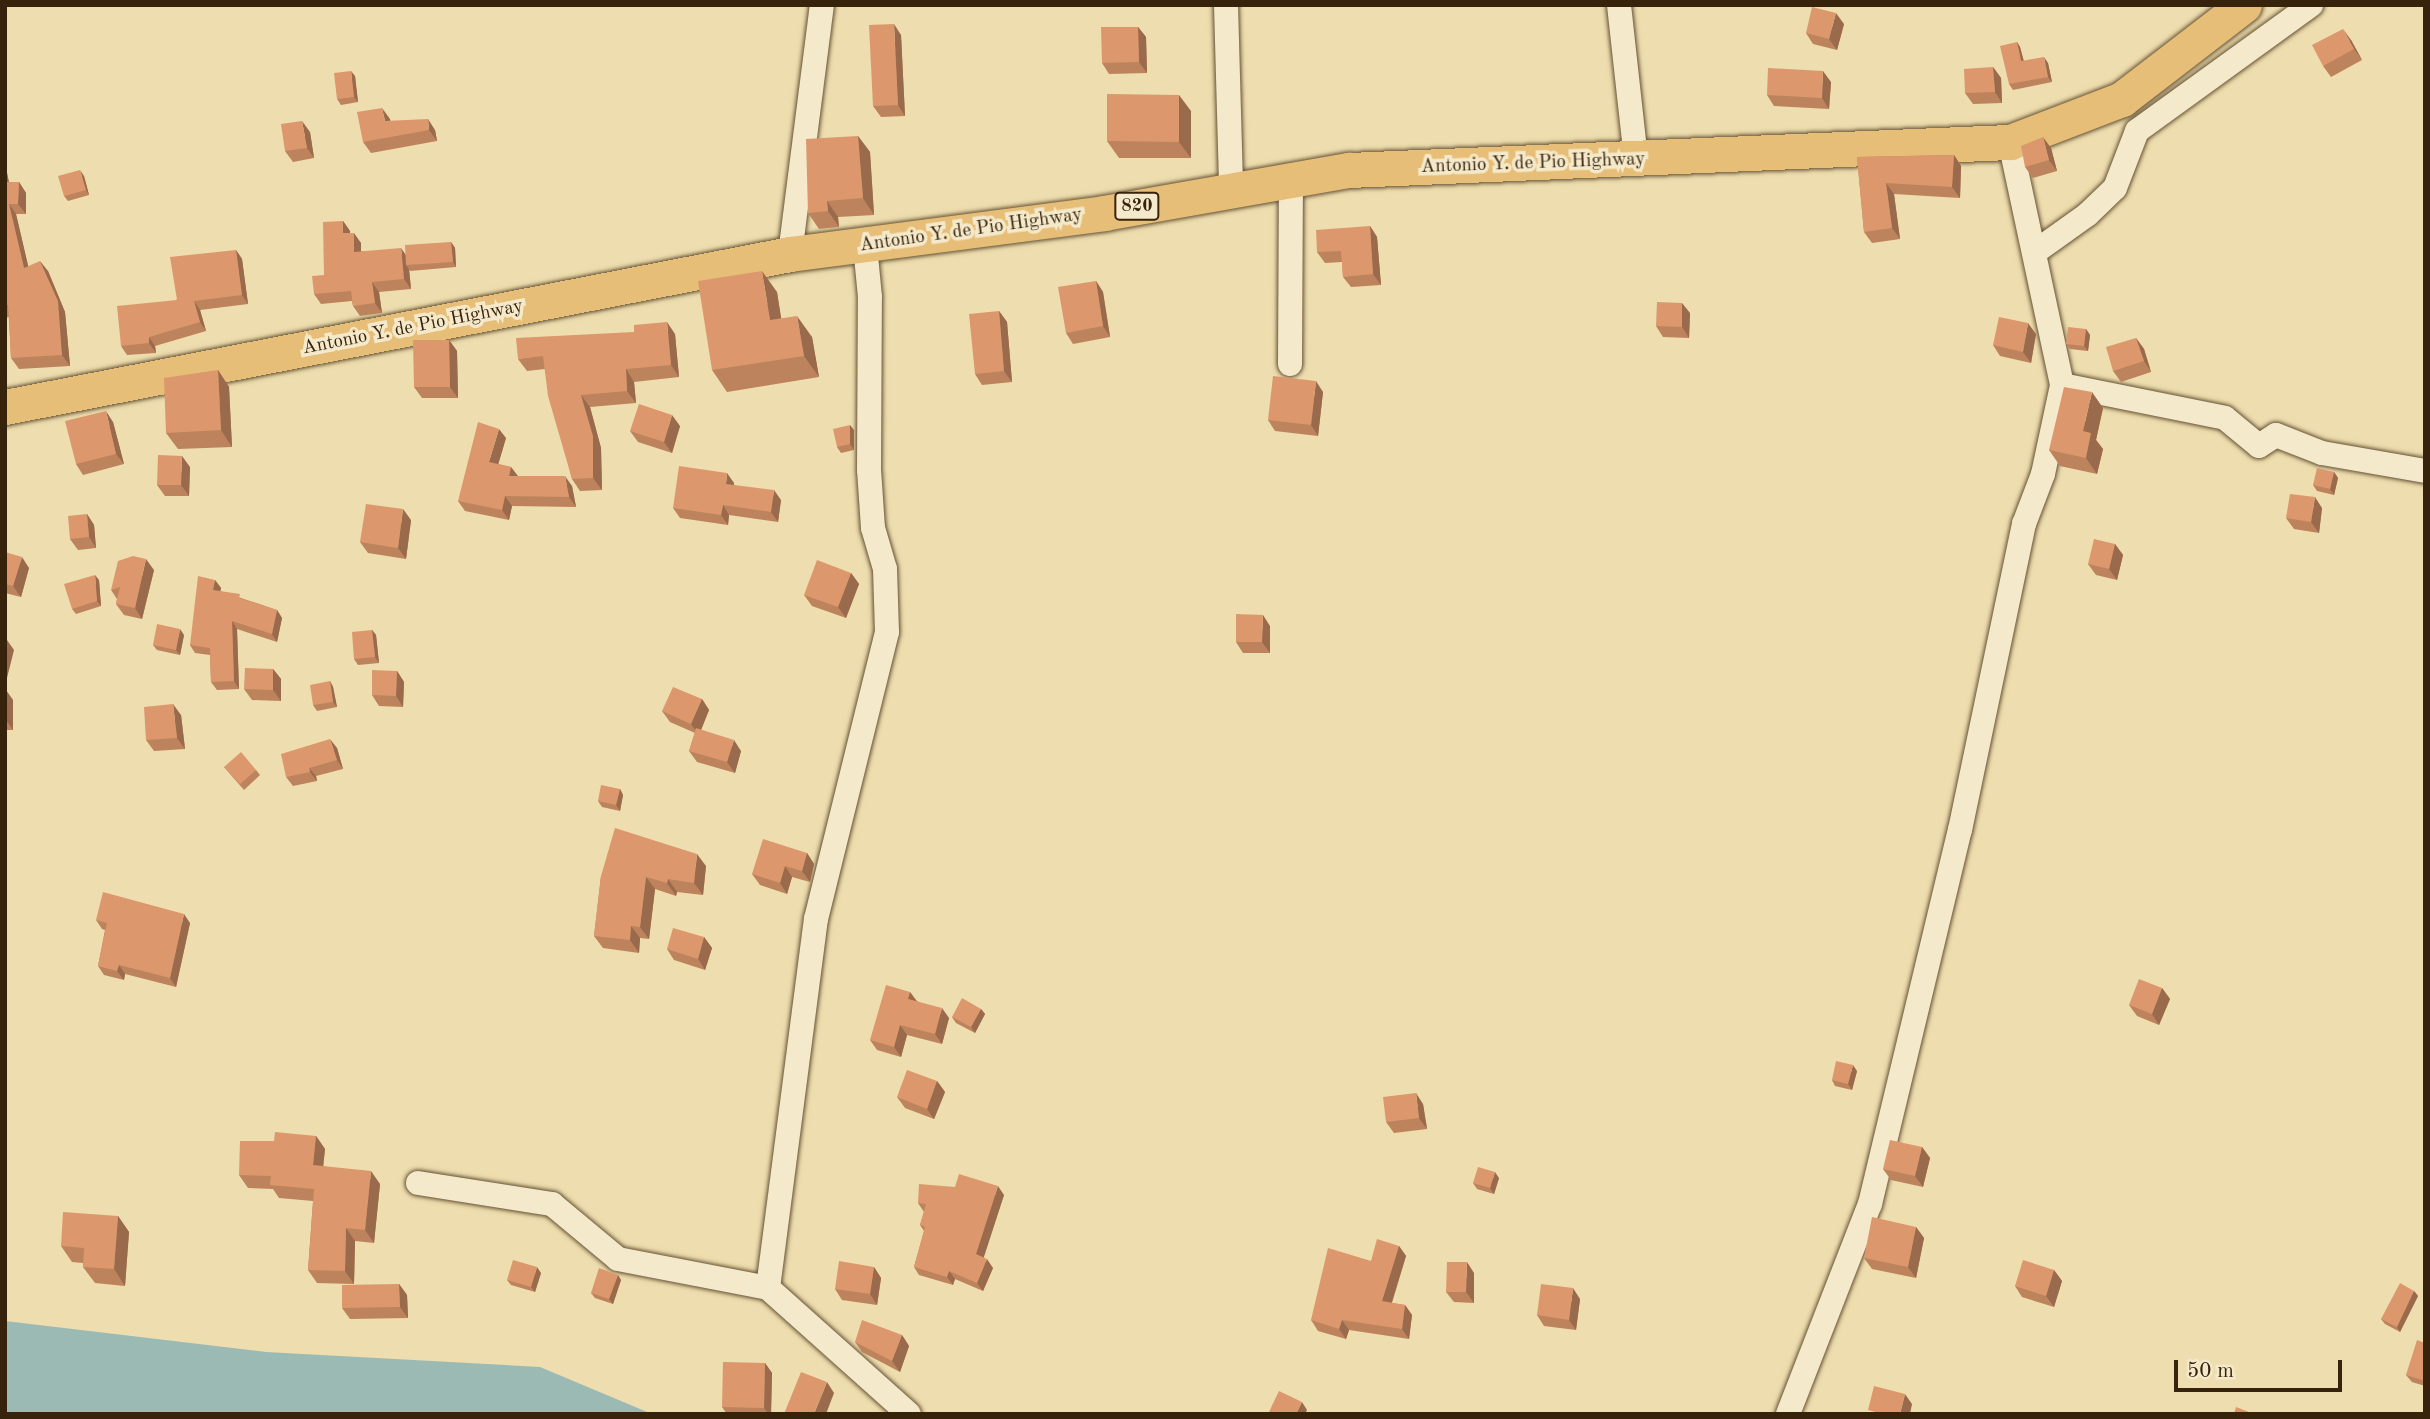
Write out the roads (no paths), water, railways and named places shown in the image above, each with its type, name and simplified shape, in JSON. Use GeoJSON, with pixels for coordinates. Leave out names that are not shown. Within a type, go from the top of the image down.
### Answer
{"type":"FeatureCollection","features":[{"type":"Feature","properties":{"kind":"highway","name":"Antonio Y. de Pio Highway"},"geometry":{"type":"LineString","coordinates":[[5,407],[790,254],[1104,213],[1231,188],[1349,170],[1636,160],[2010,142],[2122,99],[2244,5]]}},
{"type":"Feature","properties":{"kind":"street"},"geometry":{"type":"LineString","coordinates":[[790,254],[822,5]]}},
{"type":"Feature","properties":{"kind":"street"},"geometry":{"type":"LineString","coordinates":[[1226,5],[1231,188]]}},
{"type":"Feature","properties":{"kind":"street"},"geometry":{"type":"LineString","coordinates":[[1619,5],[1636,160]]}},
{"type":"Feature","properties":{"kind":"street"},"geometry":{"type":"LineString","coordinates":[[2035,251],[2088,214],[2115,188],[2137,131],[2311,5]]}},
{"type":"Feature","properties":{"kind":"street"},"geometry":{"type":"LineString","coordinates":[[1788,1414],[1870,1204],[1960,830],[2024,524],[2043,474],[2062,385],[2010,142]]}},
{"type":"Feature","properties":{"kind":"street"},"geometry":{"type":"LineString","coordinates":[[1290,364],[1291,178]]}},
{"type":"Feature","properties":{"kind":"street"},"geometry":{"type":"LineString","coordinates":[[768,1288],[816,919],[887,632],[885,569],[873,528],[869,470],[870,297],[865,246]]}},
{"type":"Feature","properties":{"kind":"street"},"geometry":{"type":"LineString","coordinates":[[2062,385],[2225,418],[2259,446],[2276,435],[2322,453],[2425,471]]}},
{"type":"Feature","properties":{"kind":"street"},"geometry":{"type":"LineString","coordinates":[[418,1183],[552,1204],[618,1259],[768,1288],[909,1414]]}},
{"type":"Feature","properties":{"kind":"water"},"geometry":{"type":"Polygon","coordinates":[[[5,1321],[266,1352],[540,1367],[652,1414],[5,1414],[5,1321]]]}}]}
